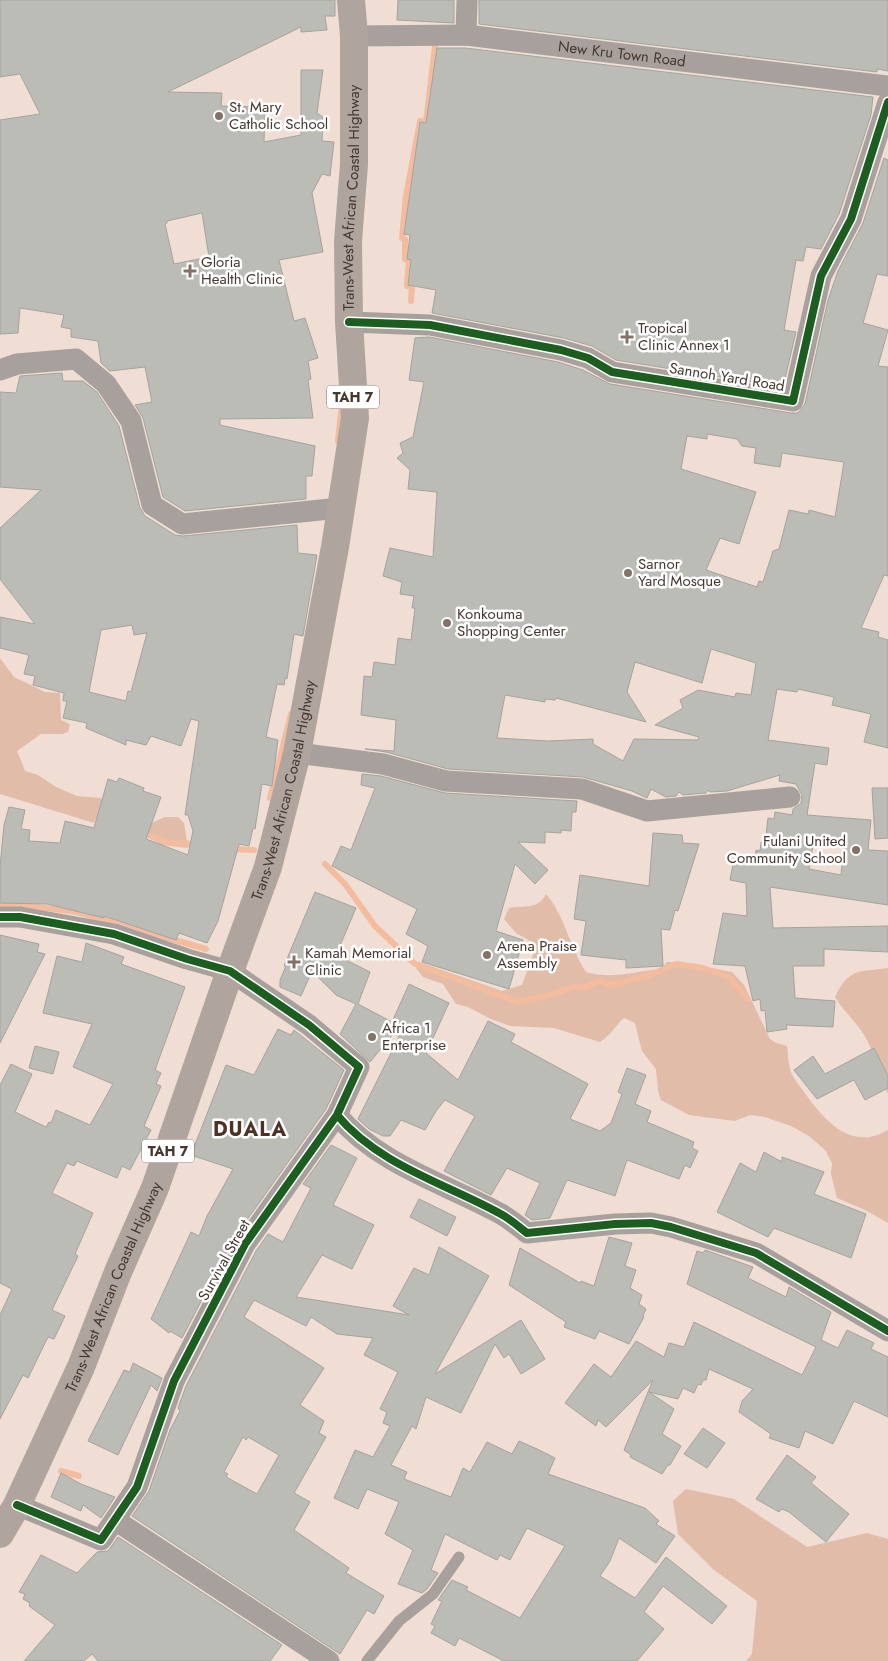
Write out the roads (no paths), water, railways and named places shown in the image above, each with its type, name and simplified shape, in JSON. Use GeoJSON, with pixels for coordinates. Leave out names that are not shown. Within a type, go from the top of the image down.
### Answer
{"type":"FeatureCollection","features":[{"type":"Feature","properties":{"kind":"highway","name":"Trans-West African Coastal Highway"},"geometry":{"type":"LineString","coordinates":[[0,1534],[17,1505],[81,1367],[118,1272],[155,1188],[268,867],[297,753],[335,547],[354,418],[349,322],[348,241],[354,164],[354,36],[351,0]]}},
{"type":"Feature","properties":{"kind":"street"},"geometry":{"type":"LineString","coordinates":[[466,35],[467,0]]}},
{"type":"Feature","properties":{"kind":"street","name":"New Kru Town Road"},"geometry":{"type":"LineString","coordinates":[[354,36],[466,35],[888,86]]}},
{"type":"Feature","properties":{"kind":"street","name":"Sannoh Yard Road"},"geometry":{"type":"LineString","coordinates":[[349,322],[430,325],[561,350],[588,358],[612,372],[793,401],[821,276],[850,219],[888,102]]}},
{"type":"Feature","properties":{"kind":"street"},"geometry":{"type":"LineString","coordinates":[[0,370],[17,364],[76,360],[106,384],[132,421],[152,505],[182,524],[340,508]]}},
{"type":"Feature","properties":{"kind":"street"},"geometry":{"type":"LineString","coordinates":[[297,753],[383,764],[446,781],[582,789],[647,811],[790,797]]}},
{"type":"Feature","properties":{"kind":"street"},"geometry":{"type":"LineString","coordinates":[[0,917],[57,923],[114,934],[230,971]]}},
{"type":"Feature","properties":{"kind":"street","name":"Survival Street"},"geometry":{"type":"LineString","coordinates":[[17,1505],[101,1540],[136,1488],[174,1381],[245,1244],[337,1115],[359,1067],[309,1026],[230,971]]}},
{"type":"Feature","properties":{"kind":"street"},"geometry":{"type":"LineString","coordinates":[[337,1115],[350,1131],[372,1148],[414,1173],[501,1214],[527,1233],[615,1224],[651,1223],[671,1227],[756,1253],[888,1331]]}},
{"type":"Feature","properties":{"kind":"street"},"geometry":{"type":"LineString","coordinates":[[115,1520],[329,1661]]}},
{"type":"Feature","properties":{"kind":"lane"},"geometry":{"type":"LineString","coordinates":[[367,1661],[399,1621],[433,1594],[459,1557]]}},
{"type":"Feature","properties":{"kind":"waterway"},"geometry":{"type":"LineString","coordinates":[[411,301],[412,286],[407,286],[409,260],[405,259],[405,239],[402,238],[406,196],[420,121],[426,122],[435,46]]}},
{"type":"Feature","properties":{"kind":"waterway"},"geometry":{"type":"LineString","coordinates":[[338,441],[342,403]]}},
{"type":"Feature","properties":{"kind":"waterway"},"geometry":{"type":"LineString","coordinates":[[270,798],[291,714]]}},
{"type":"Feature","properties":{"kind":"waterway"},"geometry":{"type":"LineString","coordinates":[[148,835],[169,843],[198,844]]}},
{"type":"Feature","properties":{"kind":"waterway"},"geometry":{"type":"LineString","coordinates":[[230,849],[254,850]]}},
{"type":"Feature","properties":{"kind":"waterway"},"geometry":{"type":"LineString","coordinates":[[325,864],[345,884],[375,926],[415,964],[518,1002],[550,995],[572,987],[586,987],[600,981],[612,985],[652,974],[676,964],[703,968],[729,977],[748,999]]}},
{"type":"Feature","properties":{"kind":"waterway"},"geometry":{"type":"LineString","coordinates":[[0,905],[29,906],[77,912],[206,949]]}},
{"type":"Feature","properties":{"kind":"waterway"},"geometry":{"type":"LineString","coordinates":[[61,1471],[79,1476]]}},
{"type":"Feature","properties":{"kind":"place","name":"St. Mary Catholic School"},"geometry":{"type":"Point","coordinates":[219,116]}},
{"type":"Feature","properties":{"kind":"place","name":"Gloria Health Clinic"},"geometry":{"type":"Point","coordinates":[190,271]}},
{"type":"Feature","properties":{"kind":"place","name":"Tropical Clinic Annex 1"},"geometry":{"type":"Point","coordinates":[627,337]}},
{"type":"Feature","properties":{"kind":"place","name":"Sarnor Yard Mosque"},"geometry":{"type":"Point","coordinates":[628,573]}},
{"type":"Feature","properties":{"kind":"place","name":"Konkouma Shopping Center"},"geometry":{"type":"Point","coordinates":[447,623]}},
{"type":"Feature","properties":{"kind":"place","name":"Fulani United Community School"},"geometry":{"type":"Point","coordinates":[856,850]}},
{"type":"Feature","properties":{"kind":"place","name":"Arena Praise Assembly"},"geometry":{"type":"Point","coordinates":[487,955]}},
{"type":"Feature","properties":{"kind":"place","name":"Kamah Memorial Clinic"},"geometry":{"type":"Point","coordinates":[294,962]}},
{"type":"Feature","properties":{"kind":"place","name":"Africa 1 Enterprise"},"geometry":{"type":"Point","coordinates":[372,1037]}},
{"type":"Feature","properties":{"kind":"district","name":"DUALA"},"geometry":{"type":"Point","coordinates":[250,1129]}}]}
